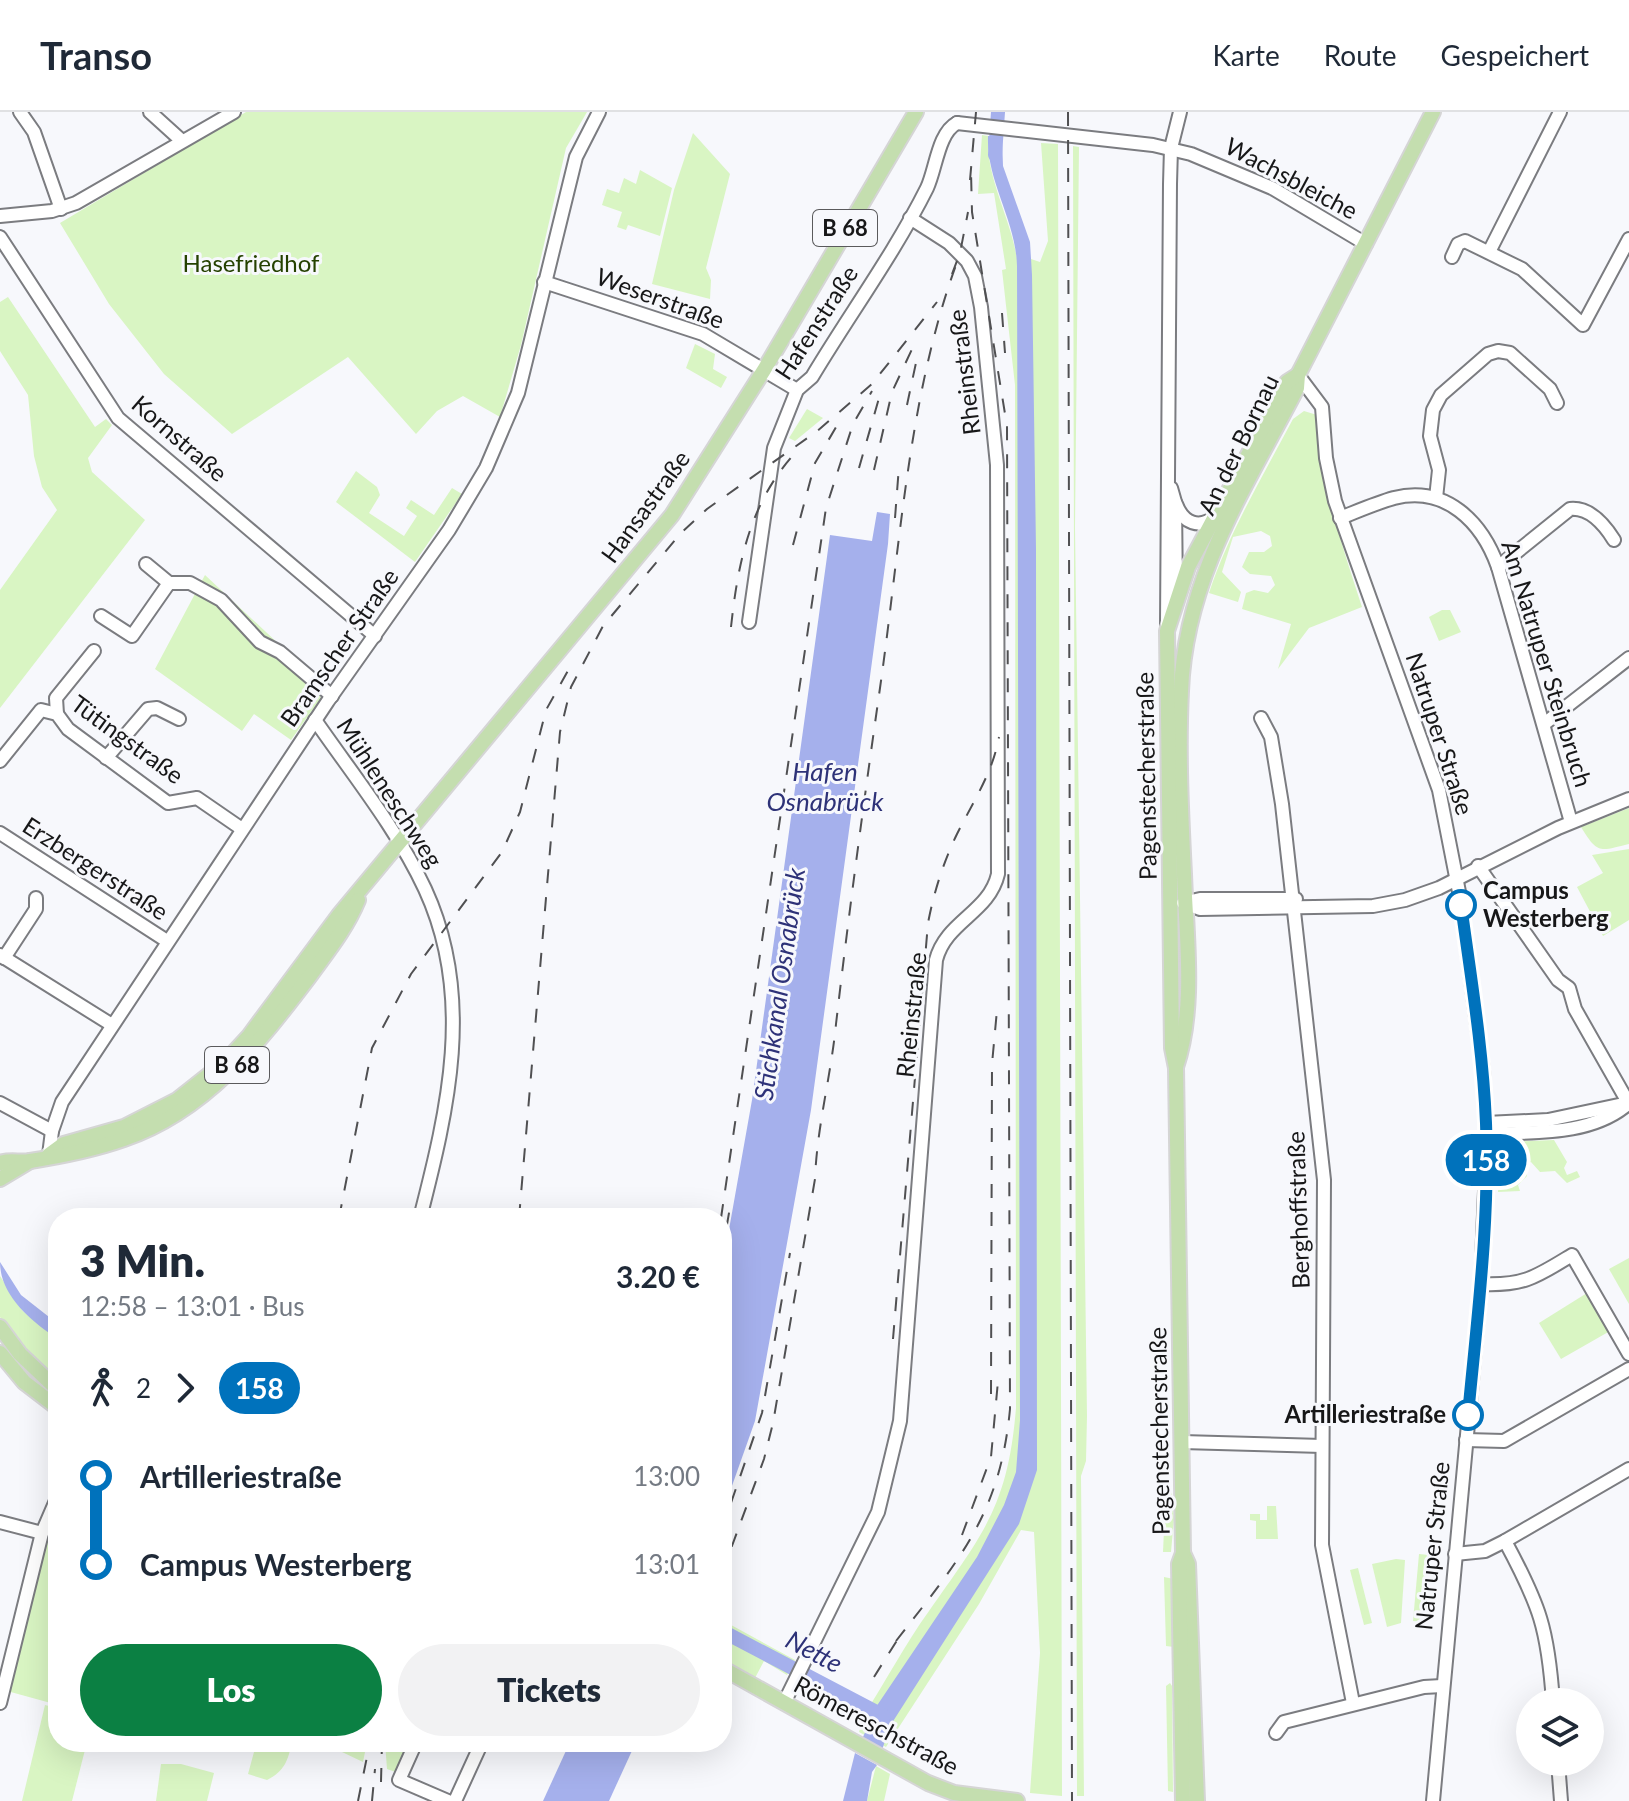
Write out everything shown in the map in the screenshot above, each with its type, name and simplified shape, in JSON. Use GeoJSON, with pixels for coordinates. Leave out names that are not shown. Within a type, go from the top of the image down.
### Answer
{"type":"FeatureCollection","features":[{"type":"Feature","properties":{"kind":"main road","name":"Hansastraße"},"geometry":{"type":"LineString","coordinates":[[49,1155],[64,1144],[124,1127],[150,1115],[201,1083],[249,1036],[339,915],[362,893],[399,843],[663,528],[764,370],[916,112]]}},
{"type":"Feature","properties":{"kind":"main road"},"geometry":{"type":"LineString","coordinates":[[1298,375],[1433,112]]}},
{"type":"Feature","properties":{"kind":"main road","name":"An der Bornau"},"geometry":{"type":"LineString","coordinates":[[1167,631],[1176,596],[1216,516],[1287,382],[1298,375]]}},
{"type":"Feature","properties":{"kind":"main road","name":"An der Bornau"},"geometry":{"type":"LineString","coordinates":[[1181,691],[1188,631],[1206,565],[1297,388],[1298,375]]}},
{"type":"Feature","properties":{"kind":"main road"},"geometry":{"type":"LineString","coordinates":[[1176,596],[1176,673],[1181,691]]}},
{"type":"Feature","properties":{"kind":"main road","name":"Pagenstecherstraße"},"geometry":{"type":"LineString","coordinates":[[1167,631],[1178,904]]}},
{"type":"Feature","properties":{"kind":"main road","name":"Pagenstecherstraße"},"geometry":{"type":"LineString","coordinates":[[1181,691],[1172,1048],[1176,1068],[1182,1442],[1183,1553],[1179,1564],[1183,1801]]}},
{"type":"Feature","properties":{"kind":"main road","name":"B 68"},"geometry":{"type":"LineString","coordinates":[[0,1179],[30,1161],[49,1155]]}},
{"type":"Feature","properties":{"kind":"main road","name":"B 68"},"geometry":{"type":"LineString","coordinates":[[0,1163],[30,1161]]}},
{"type":"Feature","properties":{"kind":"main road"},"geometry":{"type":"LineString","coordinates":[[0,1327],[20,1354],[48,1381]]}},
{"type":"Feature","properties":{"kind":"main road"},"geometry":{"type":"LineString","coordinates":[[0,1353],[24,1382],[48,1400]]}},
{"type":"Feature","properties":{"kind":"main road","name":"Pagenstecherstraße"},"geometry":{"type":"LineString","coordinates":[[1183,1553],[1188,1564],[1193,1636],[1197,1801]]}},
{"type":"Feature","properties":{"kind":"main road","name":"Römereschstraße"},"geometry":{"type":"LineString","coordinates":[[732,1674],[944,1790],[1017,1801]]}},
{"type":"Feature","properties":{"kind":"street"},"geometry":{"type":"LineString","coordinates":[[20,112],[34,132],[61,209]]}},
{"type":"Feature","properties":{"kind":"street"},"geometry":{"type":"LineString","coordinates":[[150,112],[182,141]]}},
{"type":"Feature","properties":{"kind":"street"},"geometry":{"type":"LineString","coordinates":[[0,216],[61,209],[234,112]]}},
{"type":"Feature","properties":{"kind":"street","name":"Bramscher Straße"},"geometry":{"type":"LineString","coordinates":[[49,1155],[52,1131],[62,1102],[315,720],[449,530],[486,468],[518,393],[576,157],[599,112]]}},
{"type":"Feature","properties":{"kind":"street","name":"Pagenstecherstraße"},"geometry":{"type":"LineString","coordinates":[[1167,631],[1171,148],[1180,112]]}},
{"type":"Feature","properties":{"kind":"street"},"geometry":{"type":"LineString","coordinates":[[1489,252],[1560,112]]}},
{"type":"Feature","properties":{"kind":"street","name":"Wachsbleiche"},"geometry":{"type":"LineString","coordinates":[[956,118],[1171,148],[1258,181],[1366,244]]}},
{"type":"Feature","properties":{"kind":"street","name":"Hafenstraße"},"geometry":{"type":"LineString","coordinates":[[749,622],[774,448],[797,390],[812,377],[910,218],[932,177],[947,132],[956,118]]}},
{"type":"Feature","properties":{"kind":"street","name":"Rheinstraße"},"geometry":{"type":"LineString","coordinates":[[784,1703],[878,1512],[900,1421],[939,948],[946,935],[986,902],[998,874],[997,465],[981,307],[975,276],[967,261],[949,243],[910,218]]}},
{"type":"Feature","properties":{"kind":"street","name":"Kornstraße"},"geometry":{"type":"LineString","coordinates":[[0,237],[118,418],[375,636]]}},
{"type":"Feature","properties":{"kind":"street"},"geometry":{"type":"LineString","coordinates":[[1452,257],[1458,244],[1465,241],[1522,269],[1583,325],[1629,239]]}},
{"type":"Feature","properties":{"kind":"street","name":"Weserstraße"},"geometry":{"type":"LineString","coordinates":[[544,282],[703,334],[797,390]]}},
{"type":"Feature","properties":{"kind":"street"},"geometry":{"type":"LineString","coordinates":[[1340,518],[1394,498],[1436,498],[1439,470],[1430,436],[1433,410],[1441,395],[1476,363],[1498,351],[1510,353],[1550,389],[1557,403]]}},
{"type":"Feature","properties":{"kind":"street","name":"Natruper Straße"},"geometry":{"type":"LineString","coordinates":[[1298,375],[1322,407],[1326,458],[1340,518],[1439,790],[1457,877],[1483,1070],[1486,1128],[1481,1284],[1433,1801]]}},
{"type":"Feature","properties":{"kind":"street","name":"Pagenstecherstraße"},"geometry":{"type":"LineString","coordinates":[[1170,484],[1175,502],[1176,596]]}},
{"type":"Feature","properties":{"kind":"street","name":"Am Natruper Steinbruch"},"geometry":{"type":"LineString","coordinates":[[1436,498],[1455,506],[1481,530],[1498,567],[1571,822]]}},
{"type":"Feature","properties":{"kind":"street","name":"An der Bornau"},"geometry":{"type":"LineString","coordinates":[[1175,502],[1179,514],[1190,523],[1201,524],[1216,516]]}},
{"type":"Feature","properties":{"kind":"street"},"geometry":{"type":"LineString","coordinates":[[1498,567],[1570,509],[1588,511],[1605,526],[1614,540]]}},
{"type":"Feature","properties":{"kind":"street"},"geometry":{"type":"LineString","coordinates":[[146,564],[169,583],[190,583],[221,600],[260,642],[280,652],[332,696]]}},
{"type":"Feature","properties":{"kind":"street"},"geometry":{"type":"LineString","coordinates":[[101,616],[132,636],[169,583]]}},
{"type":"Feature","properties":{"kind":"street"},"geometry":{"type":"LineString","coordinates":[[57,714],[56,698],[94,651]]}},
{"type":"Feature","properties":{"kind":"street"},"geometry":{"type":"LineString","coordinates":[[1544,724],[1629,658]]}},
{"type":"Feature","properties":{"kind":"street"},"geometry":{"type":"LineString","coordinates":[[106,758],[148,709],[157,708],[179,719]]}},
{"type":"Feature","properties":{"kind":"street","name":"Tütingstraße"},"geometry":{"type":"LineString","coordinates":[[0,761],[41,710],[57,714],[68,729],[168,803],[197,798],[242,829]]}},
{"type":"Feature","properties":{"kind":"street","name":"Berghoffstraße"},"geometry":{"type":"LineString","coordinates":[[1261,718],[1271,737],[1294,903],[1324,1190],[1322,1446],[1325,1572],[1353,1703]]}},
{"type":"Feature","properties":{"kind":"street","name":"Mühleneschweg"},"geometry":{"type":"LineString","coordinates":[[315,720],[399,843],[436,914],[453,991],[455,1038],[450,1088],[422,1208]]}},
{"type":"Feature","properties":{"kind":"street"},"geometry":{"type":"LineString","coordinates":[[1178,904],[1200,909],[1294,903],[1388,903],[1439,888],[1571,822],[1629,799]]}},
{"type":"Feature","properties":{"kind":"street","name":"Erzbergerstraße"},"geometry":{"type":"LineString","coordinates":[[0,833],[167,941]]}},
{"type":"Feature","properties":{"kind":"street"},"geometry":{"type":"LineString","coordinates":[[1478,866],[1558,980],[1569,988],[1575,1009],[1629,1103],[1616,1115],[1578,1127],[1486,1128]]}},
{"type":"Feature","properties":{"kind":"street"},"geometry":{"type":"LineString","coordinates":[[36,898],[36,909],[2,956],[112,1025]]}},
{"type":"Feature","properties":{"kind":"street"},"geometry":{"type":"LineString","coordinates":[[0,1103],[52,1131]]}},
{"type":"Feature","properties":{"kind":"street"},"geometry":{"type":"LineString","coordinates":[[1481,1284],[1511,1286],[1529,1282],[1572,1255],[1629,1354]]}},
{"type":"Feature","properties":{"kind":"street"},"geometry":{"type":"LineString","coordinates":[[1466,1440],[1504,1441],[1629,1369]]}},
{"type":"Feature","properties":{"kind":"street"},"geometry":{"type":"LineString","coordinates":[[1182,1442],[1322,1446]]}},
{"type":"Feature","properties":{"kind":"street"},"geometry":{"type":"LineString","coordinates":[[1455,1554],[1485,1551],[1629,1469]]}},
{"type":"Feature","properties":{"kind":"street"},"geometry":{"type":"LineString","coordinates":[[0,1703],[48,1519]]}},
{"type":"Feature","properties":{"kind":"street"},"geometry":{"type":"LineString","coordinates":[[0,1522],[42,1533]]}},
{"type":"Feature","properties":{"kind":"street"},"geometry":{"type":"LineString","coordinates":[[1505,1541],[1535,1596],[1545,1624],[1552,1688]]}},
{"type":"Feature","properties":{"kind":"street"},"geometry":{"type":"LineString","coordinates":[[1276,1733],[1284,1722],[1353,1703],[1442,1686]]}},
{"type":"Feature","properties":{"kind":"street"},"geometry":{"type":"LineString","coordinates":[[412,1752],[399,1780],[448,1801]]}},
{"type":"Feature","properties":{"kind":"street"},"geometry":{"type":"LineString","coordinates":[[455,1801],[477,1752]]}},
{"type":"Feature","properties":{"kind":"street"},"geometry":{"type":"LineString","coordinates":[[1559,1776],[1561,1801]]}},
{"type":"Feature","properties":{"kind":"green space","name":"Hasefriedhof"},"geometry":{"type":"Polygon","coordinates":[[[246,112],[587,112],[566,148],[521,345],[500,417],[463,396],[437,411],[416,434],[348,357],[232,434],[164,374],[109,304],[60,223],[246,112]]]}},
{"type":"Feature","properties":{"kind":"green space"},"geometry":{"type":"Polygon","coordinates":[[[693,133],[730,174],[706,268],[711,280],[710,299],[652,284],[674,190],[693,133]]]}},
{"type":"Feature","properties":{"kind":"green space"},"geometry":{"type":"Polygon","coordinates":[[[982,135],[988,136],[991,169],[1018,266],[1031,259],[1040,262],[1048,241],[1041,143],[1058,144],[1062,1796],[1030,1793],[1040,1653],[1034,1532],[1021,1530],[979,1604],[886,1747],[859,1732],[864,1715],[904,1649],[990,1517],[1007,1470],[1016,1408],[1015,385],[1002,270],[1006,269],[994,193],[978,194],[982,135]]]}},
{"type":"Feature","properties":{"kind":"green space"},"geometry":{"type":"Polygon","coordinates":[[[1073,146],[1079,147],[1075,527],[1087,1416],[1086,1461],[1081,1476],[1084,1796],[1077,1796],[1073,146]]]}},
{"type":"Feature","properties":{"kind":"green space"},"geometry":{"type":"Polygon","coordinates":[[[640,170],[672,188],[660,236],[628,225],[626,230],[617,227],[622,212],[602,205],[607,189],[619,193],[624,178],[636,184],[640,170]]]}},
{"type":"Feature","properties":{"kind":"green space"},"geometry":{"type":"Polygon","coordinates":[[[8,297],[95,427],[106,419],[112,425],[88,458],[92,472],[145,520],[0,708],[0,590],[57,510],[42,487],[34,456],[28,395],[0,351],[0,302],[8,297]]]}},
{"type":"Feature","properties":{"kind":"green space"},"geometry":{"type":"Polygon","coordinates":[[[695,344],[715,354],[713,369],[727,377],[721,388],[686,368],[695,344]]]}},
{"type":"Feature","properties":{"kind":"green space"},"geometry":{"type":"Polygon","coordinates":[[[807,409],[823,418],[795,441],[789,438],[807,409]]]}},
{"type":"Feature","properties":{"kind":"green space"},"geometry":{"type":"Polygon","coordinates":[[[1304,411],[1317,415],[1327,489],[1362,607],[1309,628],[1278,669],[1291,624],[1242,609],[1246,593],[1254,590],[1268,593],[1275,585],[1271,576],[1250,574],[1242,567],[1249,552],[1264,552],[1272,546],[1270,536],[1261,531],[1233,537],[1222,572],[1241,592],[1238,602],[1209,593],[1247,504],[1293,419],[1304,411]]]}},
{"type":"Feature","properties":{"kind":"green space"},"geometry":{"type":"Polygon","coordinates":[[[356,471],[377,487],[380,495],[369,513],[404,536],[417,516],[406,508],[411,500],[434,515],[452,488],[462,494],[415,562],[336,502],[356,471]]]}},
{"type":"Feature","properties":{"kind":"green space"},"geometry":{"type":"Polygon","coordinates":[[[205,575],[283,648],[326,682],[319,694],[321,698],[291,740],[254,714],[242,731],[155,669],[205,575]]]}},
{"type":"Feature","properties":{"kind":"green space"},"geometry":{"type":"Polygon","coordinates":[[[1442,610],[1450,610],[1461,632],[1439,641],[1429,617],[1442,610]]]}},
{"type":"Feature","properties":{"kind":"green space"},"geometry":{"type":"Polygon","coordinates":[[[1629,808],[1629,844],[1600,849],[1581,827],[1629,808]]]}},
{"type":"Feature","properties":{"kind":"green space"},"geometry":{"type":"Polygon","coordinates":[[[1629,849],[1629,920],[1603,936],[1577,887],[1603,873],[1592,855],[1629,849]]]}},
{"type":"Feature","properties":{"kind":"green space"},"geometry":{"type":"Polygon","coordinates":[[[1554,1140],[1567,1162],[1564,1168],[1567,1175],[1577,1171],[1580,1177],[1567,1183],[1555,1171],[1540,1172],[1531,1162],[1527,1164],[1527,1176],[1518,1185],[1520,1191],[1498,1192],[1503,1142],[1554,1140]]]}},
{"type":"Feature","properties":{"kind":"green space"},"geometry":{"type":"Polygon","coordinates":[[[1629,1258],[1629,1304],[1609,1269],[1629,1258]]]}},
{"type":"Feature","properties":{"kind":"green space"},"geometry":{"type":"Polygon","coordinates":[[[0,1276],[23,1311],[48,1331],[48,1373],[10,1334],[0,1317],[0,1276]]]}},
{"type":"Feature","properties":{"kind":"green space"},"geometry":{"type":"Polygon","coordinates":[[[1587,1293],[1610,1331],[1561,1359],[1539,1323],[1587,1293]]]}},
{"type":"Feature","properties":{"kind":"green space"},"geometry":{"type":"Polygon","coordinates":[[[1166,1485],[1171,1485],[1174,1519],[1171,1552],[1163,1552],[1166,1485]]]}},
{"type":"Feature","properties":{"kind":"green space"},"geometry":{"type":"Polygon","coordinates":[[[1267,1506],[1276,1506],[1278,1539],[1256,1539],[1256,1521],[1250,1520],[1250,1514],[1260,1514],[1260,1520],[1267,1520],[1267,1506]]]}},
{"type":"Feature","properties":{"kind":"green space"},"geometry":{"type":"Polygon","coordinates":[[[46,1538],[48,1538],[48,1702],[7,1691],[46,1538]]]}},
{"type":"Feature","properties":{"kind":"green space"},"geometry":{"type":"Polygon","coordinates":[[[1419,1554],[1429,1555],[1423,1622],[1413,1621],[1419,1554]]]}},
{"type":"Feature","properties":{"kind":"green space"},"geometry":{"type":"Polygon","coordinates":[[[1405,1560],[1401,1623],[1387,1627],[1372,1564],[1405,1560]]]}},
{"type":"Feature","properties":{"kind":"green space"},"geometry":{"type":"Polygon","coordinates":[[[1358,1568],[1372,1623],[1364,1625],[1350,1570],[1358,1568]]]}},
{"type":"Feature","properties":{"kind":"green space"},"geometry":{"type":"Polygon","coordinates":[[[1164,1577],[1174,1579],[1174,1647],[1166,1646],[1164,1577]]]}},
{"type":"Feature","properties":{"kind":"green space"},"geometry":{"type":"Polygon","coordinates":[[[732,1625],[795,1660],[787,1675],[764,1661],[755,1678],[732,1665],[732,1625]]]}},
{"type":"Feature","properties":{"kind":"green space"},"geometry":{"type":"Polygon","coordinates":[[[1170,1683],[1173,1792],[1168,1791],[1166,1686],[1170,1683]]]}},
{"type":"Feature","properties":{"kind":"green space"},"geometry":{"type":"Polygon","coordinates":[[[45,1705],[48,1706],[48,1752],[84,1752],[72,1801],[22,1801],[45,1705]]]}},
{"type":"Feature","properties":{"kind":"green space"},"geometry":{"type":"Polygon","coordinates":[[[254,1752],[290,1752],[278,1773],[267,1780],[248,1774],[254,1752]]]}},
{"type":"Feature","properties":{"kind":"green space"},"geometry":{"type":"Polygon","coordinates":[[[342,1752],[365,1752],[363,1762],[342,1752]]]}},
{"type":"Feature","properties":{"kind":"green space"},"geometry":{"type":"Polygon","coordinates":[[[386,1752],[408,1752],[398,1773],[387,1769],[386,1752]]]}},
{"type":"Feature","properties":{"kind":"green space"},"geometry":{"type":"Polygon","coordinates":[[[161,1764],[181,1764],[214,1773],[207,1801],[156,1801],[161,1764]]]}},
{"type":"Feature","properties":{"kind":"green space"},"geometry":{"type":"Polygon","coordinates":[[[876,1766],[890,1774],[884,1801],[867,1801],[876,1766]]]}},
{"type":"Feature","properties":{"kind":"water"},"geometry":{"type":"Polygon","coordinates":[[[988,136],[1002,137],[1003,166],[1030,242],[1032,275],[1036,549],[1037,1470],[1019,1524],[890,1726],[880,1756],[860,1744],[876,1707],[977,1557],[1004,1505],[1016,1472],[1020,1420],[1017,266],[1012,233],[992,169],[988,136]]]}},
{"type":"Feature","properties":{"kind":"water","name":"Hafen Osnabrück"},"geometry":{"type":"Polygon","coordinates":[[[877,512],[890,514],[811,1110],[755,1421],[732,1486],[732,1213],[752,1100],[830,535],[872,541],[877,512]]]}},
{"type":"Feature","properties":{"kind":"water"},"geometry":{"type":"Polygon","coordinates":[[[0,1262],[21,1295],[48,1316],[48,1332],[17,1304],[1,1274],[0,1262]]]}},
{"type":"Feature","properties":{"kind":"water"},"geometry":{"type":"Polygon","coordinates":[[[565,1752],[631,1752],[609,1801],[543,1801],[565,1752]]]}},
{"type":"Feature","properties":{"kind":"water"},"geometry":{"type":"Polygon","coordinates":[[[855,1753],[877,1765],[872,1772],[867,1801],[843,1801],[855,1753]]]}},
{"type":"Feature","properties":{"kind":"waterway"},"geometry":{"type":"LineString","coordinates":[[995,155],[998,112]]}},
{"type":"Feature","properties":{"kind":"waterway","name":"Nette"},"geometry":{"type":"LineString","coordinates":[[732,1636],[884,1716]]}},
{"type":"Feature","properties":{"kind":"railway"},"geometry":{"type":"LineString","coordinates":[[970,180],[976,112]]}},
{"type":"Feature","properties":{"kind":"railway"},"geometry":{"type":"LineString","coordinates":[[1068,112],[1072,1801]]}},
{"type":"Feature","properties":{"kind":"railway"},"geometry":{"type":"LineString","coordinates":[[896,1641],[957,1560],[986,1508],[997,1479],[1010,1409],[1007,426],[972,212],[971,172]]}},
{"type":"Feature","properties":{"kind":"railway"},"geometry":{"type":"LineString","coordinates":[[952,274],[960,253],[968,212]]}},
{"type":"Feature","properties":{"kind":"railway"},"geometry":{"type":"LineString","coordinates":[[732,1546],[764,1459],[773,1423],[815,1179],[916,420],[940,315],[956,265]]}},
{"type":"Feature","properties":{"kind":"railway"},"geometry":{"type":"LineString","coordinates":[[520,1208],[560,732],[571,687],[603,626],[681,533],[707,509],[816,432],[872,384],[937,302]]}},
{"type":"Feature","properties":{"kind":"railway"},"geometry":{"type":"LineString","coordinates":[[1002,313],[1005,353]]}},
{"type":"Feature","properties":{"kind":"railway"},"geometry":{"type":"LineString","coordinates":[[874,470],[892,392],[913,347]]}},
{"type":"Feature","properties":{"kind":"railway"},"geometry":{"type":"LineString","coordinates":[[907,405],[917,358]]}},
{"type":"Feature","properties":{"kind":"railway"},"geometry":{"type":"LineString","coordinates":[[722,1208],[826,508],[853,424],[872,391]]}},
{"type":"Feature","properties":{"kind":"railway"},"geometry":{"type":"LineString","coordinates":[[859,468],[881,391]]}},
{"type":"Feature","properties":{"kind":"railway"},"geometry":{"type":"LineString","coordinates":[[793,545],[815,463],[842,417]]}},
{"type":"Feature","properties":{"kind":"railway"},"geometry":{"type":"LineString","coordinates":[[731,627],[743,556],[757,512],[767,491],[796,452]]}},
{"type":"Feature","properties":{"kind":"railway"},"geometry":{"type":"LineString","coordinates":[[895,518],[899,466]]}},
{"type":"Feature","properties":{"kind":"railway"},"geometry":{"type":"LineString","coordinates":[[341,1208],[372,1048],[411,974],[502,852],[520,812],[546,710],[570,667]]}},
{"type":"Feature","properties":{"kind":"railway"},"geometry":{"type":"LineString","coordinates":[[893,1339],[928,923],[947,856],[987,775],[999,737]]}},
{"type":"Feature","properties":{"kind":"railway"},"geometry":{"type":"LineString","coordinates":[[991,1394],[992,1064],[997,1010]]}},
{"type":"Feature","properties":{"kind":"railway"},"geometry":{"type":"LineString","coordinates":[[732,1500],[762,1413],[790,1253]]}},
{"type":"Feature","properties":{"kind":"railway"},"geometry":{"type":"LineString","coordinates":[[962,1535],[991,1457],[998,1381]]}},
{"type":"Feature","properties":{"kind":"railway"},"geometry":{"type":"LineString","coordinates":[[874,1677],[901,1634]]}},
{"type":"Feature","properties":{"kind":"railway"},"geometry":{"type":"LineString","coordinates":[[358,1801],[368,1752]]}},
{"type":"Feature","properties":{"kind":"railway"},"geometry":{"type":"LineString","coordinates":[[381,1782],[382,1752]]}},
{"type":"Feature","properties":{"kind":"railway"},"geometry":{"type":"LineString","coordinates":[[372,1801],[375,1769]]}},
{"type":"Feature","properties":{"kind":"bus line","name":"158"},"geometry":{"type":"LineString","coordinates":[[1461,905],[1483,1070],[1487,1145],[1481,1284],[1468,1415]]}},
{"type":"Feature","properties":{"kind":"place","name":"Campus Westerberg"},"geometry":{"type":"Point","coordinates":[1461,905]}},
{"type":"Feature","properties":{"kind":"place","name":"Artilleriestraße"},"geometry":{"type":"Point","coordinates":[1468,1415]}},
{"type":"Feature","properties":{"kind":"water label","name":"Stichkanal Osnabrück"},"geometry":{"type":"Point","coordinates":[780,984]}}]}
